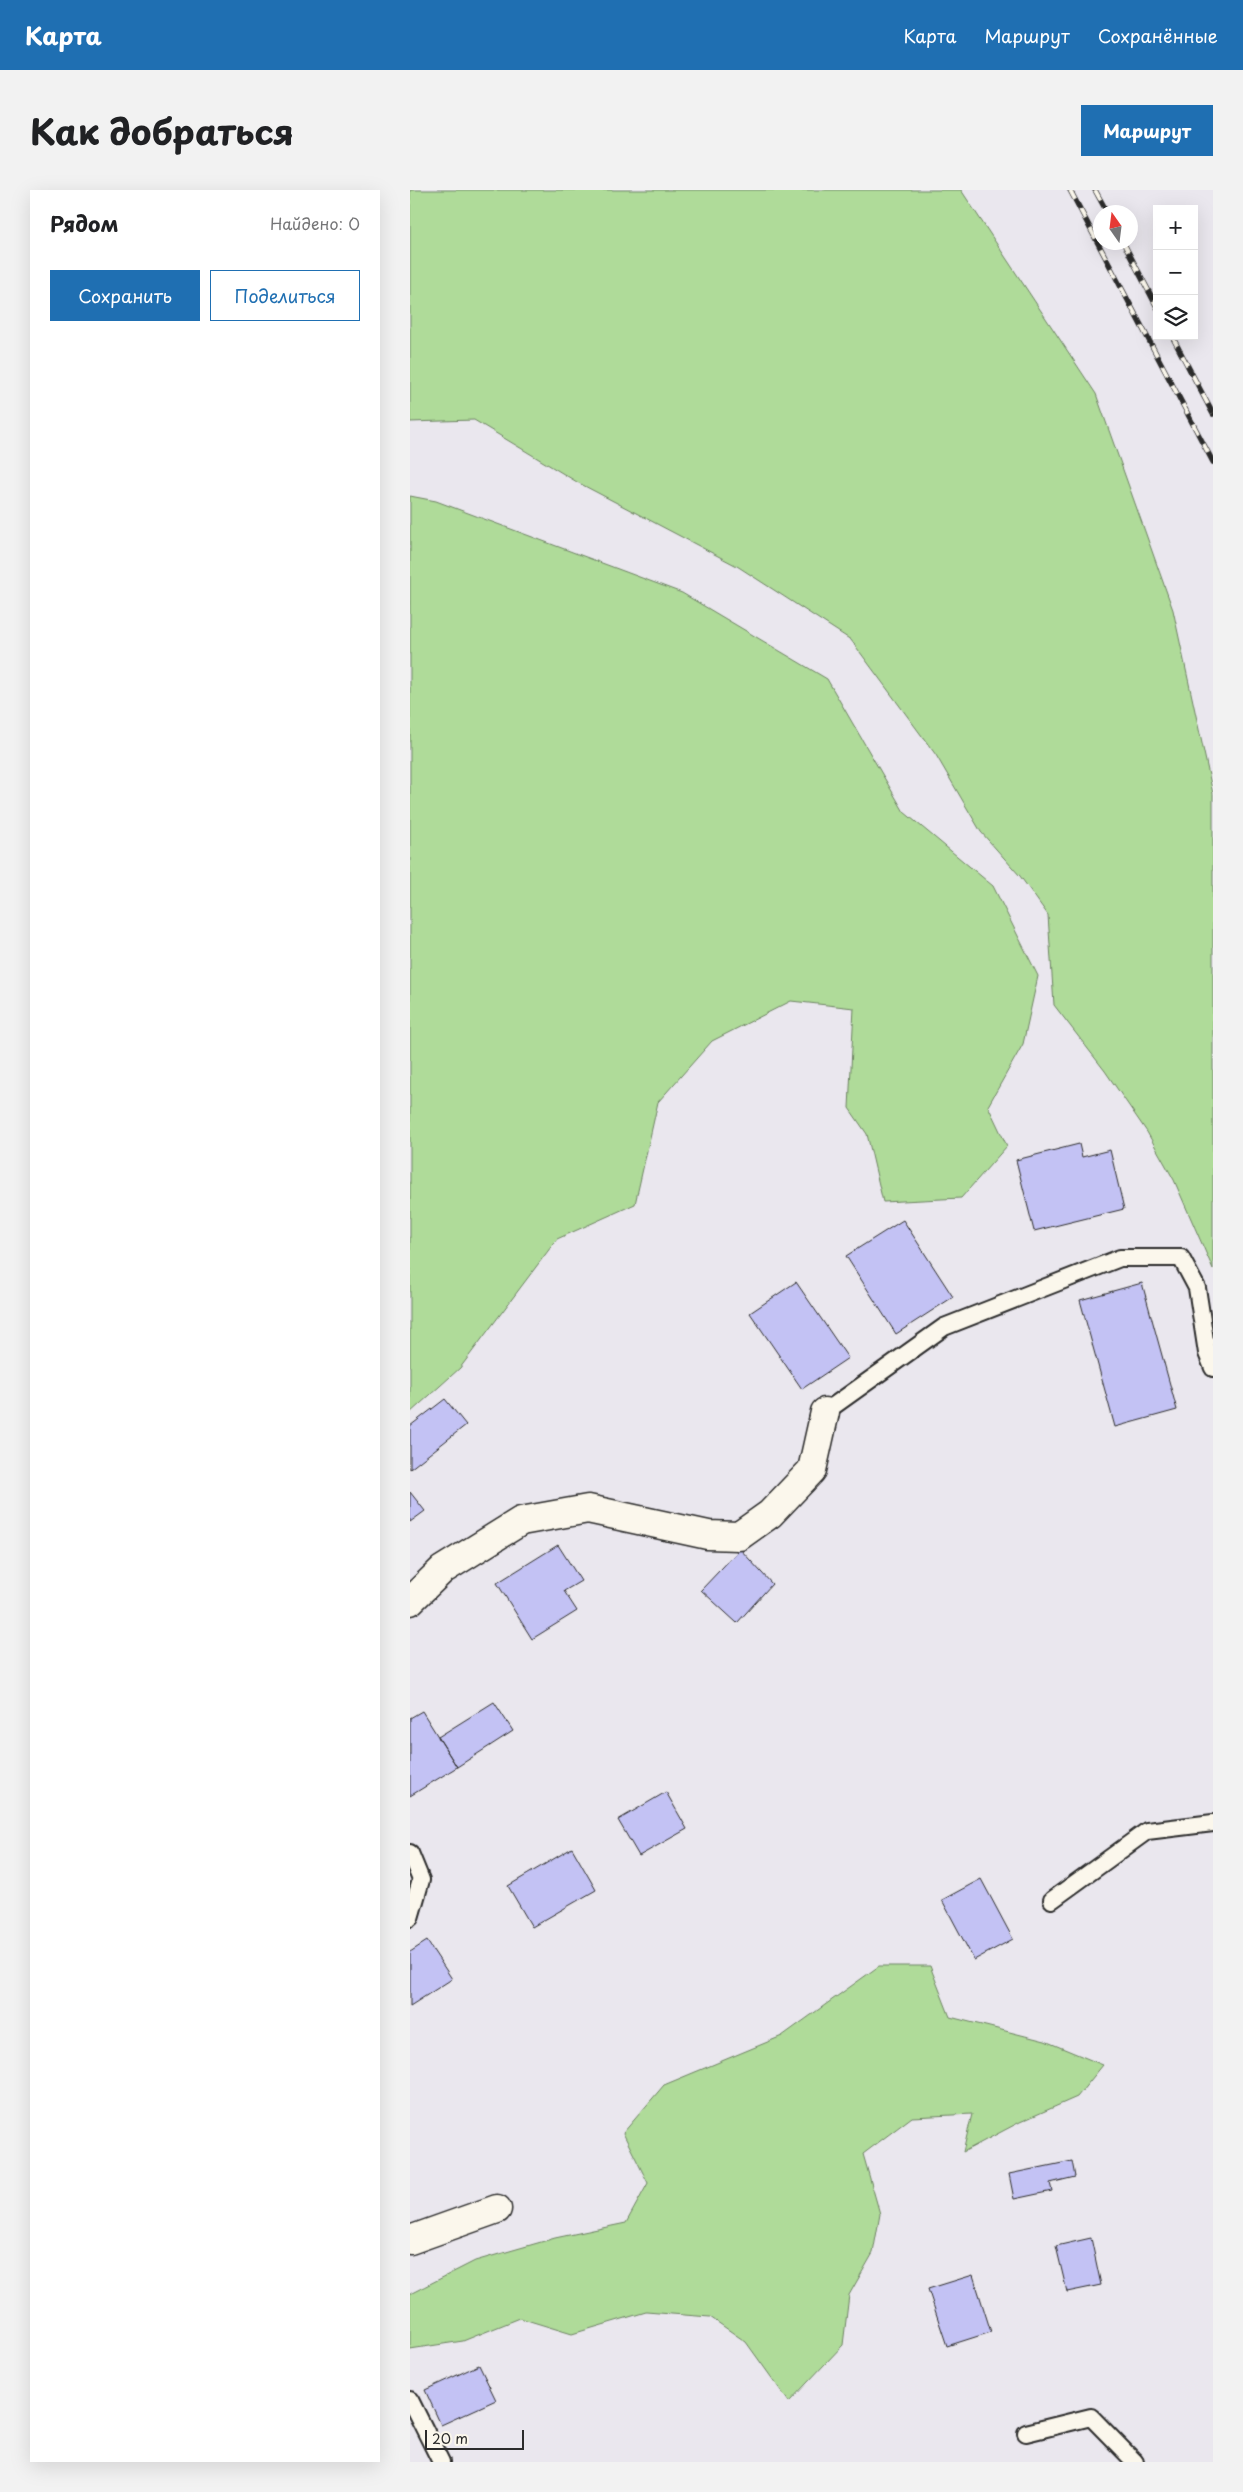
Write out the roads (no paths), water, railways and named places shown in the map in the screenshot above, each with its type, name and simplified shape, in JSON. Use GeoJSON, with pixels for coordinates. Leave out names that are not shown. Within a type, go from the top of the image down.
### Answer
{"type":"FeatureCollection","features":[{"type":"Feature","properties":{"kind":"street"},"geometry":{"type":"LineString","coordinates":[[410,1601],[442,1570],[521,1521],[588,1509],[708,1535],[739,1536],[770,1514],[812,1470],[825,1412]]}},
{"type":"Feature","properties":{"kind":"street"},"geometry":{"type":"LineString","coordinates":[[410,2240],[497,2209]]}},
{"type":"Feature","properties":{"kind":"lane"},"geometry":{"type":"LineString","coordinates":[[825,1412],[944,1327],[1063,1278],[1120,1258],[1181,1258],[1198,1288],[1207,1353],[1213,1368]]}},
{"type":"Feature","properties":{"kind":"lane"},"geometry":{"type":"LineString","coordinates":[[1052,1900],[1147,1831],[1213,1823]]}},
{"type":"Feature","properties":{"kind":"lane"},"geometry":{"type":"LineString","coordinates":[[410,1853],[421,1880],[410,1918]]}},
{"type":"Feature","properties":{"kind":"lane"},"geometry":{"type":"LineString","coordinates":[[410,2400],[440,2462]]}},
{"type":"Feature","properties":{"kind":"lane"},"geometry":{"type":"LineString","coordinates":[[1026,2433],[1091,2417],[1135,2462]]}},
{"type":"Feature","properties":{"kind":"railway"},"geometry":{"type":"LineString","coordinates":[[1070,190],[1213,462]]}},
{"type":"Feature","properties":{"kind":"railway"},"geometry":{"type":"LineString","coordinates":[[1095,190],[1103,205]]}},
{"type":"Feature","properties":{"kind":"railway"},"geometry":{"type":"LineString","coordinates":[[1127,250],[1153,299]]}},
{"type":"Feature","properties":{"kind":"railway"},"geometry":{"type":"LineString","coordinates":[[1174,340],[1213,414]]}}]}
